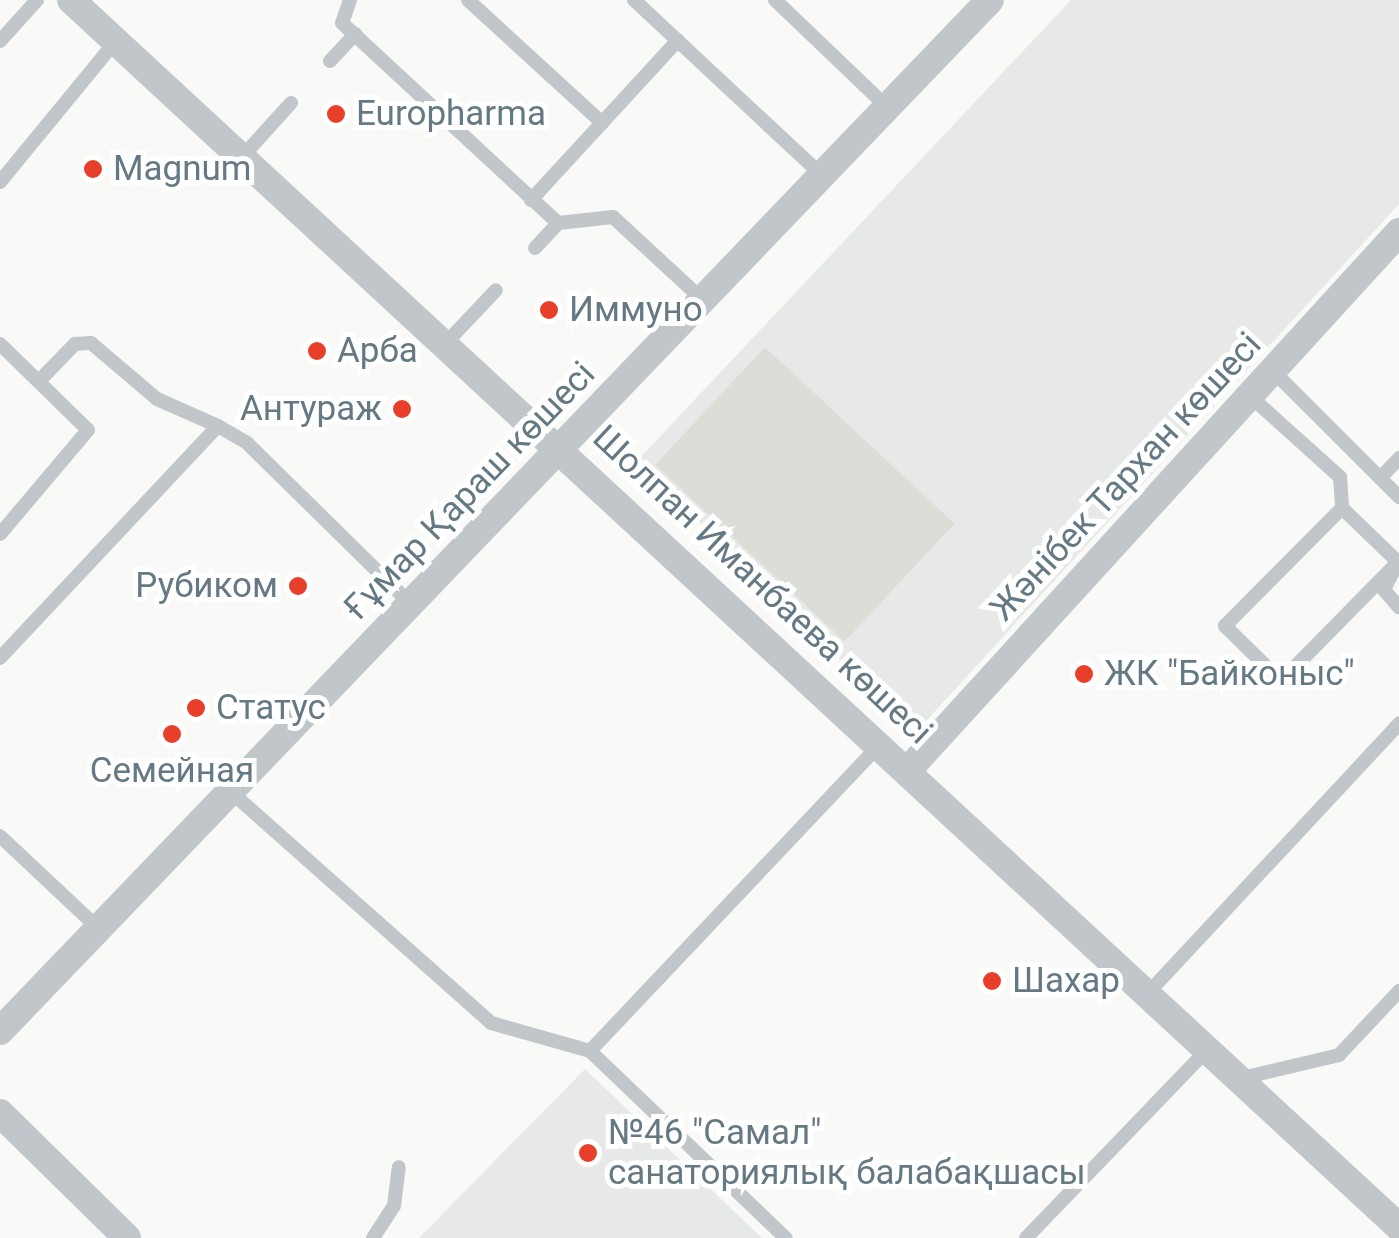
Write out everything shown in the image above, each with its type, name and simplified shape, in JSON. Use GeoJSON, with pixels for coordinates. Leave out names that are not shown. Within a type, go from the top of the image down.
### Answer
{"type":"FeatureCollection","features":[{"type":"Feature","properties":{"kind":"street","name":"Шолпан Иманбаева көшесі"},"geometry":{"type":"LineString","coordinates":[[72,0],[1210,1048],[1399,1227]]}},
{"type":"Feature","properties":{"kind":"street","name":"Ғұмар Қараш көшесі"},"geometry":{"type":"LineString","coordinates":[[0,1031],[990,0]]}},
{"type":"Feature","properties":{"kind":"street","name":"Жәнібек Тархан көшесі"},"geometry":{"type":"LineString","coordinates":[[908,770],[1399,232]]}},
{"type":"Feature","properties":{"kind":"street"},"geometry":{"type":"LineString","coordinates":[[0,1113],[127,1238]]}},
{"type":"Feature","properties":{"kind":"lane"},"geometry":{"type":"LineString","coordinates":[[0,42],[37,0]]}},
{"type":"Feature","properties":{"kind":"lane"},"geometry":{"type":"LineString","coordinates":[[350,0],[340,15],[354,34],[558,223]]}},
{"type":"Feature","properties":{"kind":"lane"},"geometry":{"type":"LineString","coordinates":[[468,0],[602,122]]}},
{"type":"Feature","properties":{"kind":"lane"},"geometry":{"type":"LineString","coordinates":[[634,0],[823,176]]}},
{"type":"Feature","properties":{"kind":"lane"},"geometry":{"type":"LineString","coordinates":[[775,0],[888,108]]}},
{"type":"Feature","properties":{"kind":"lane"},"geometry":{"type":"LineString","coordinates":[[330,62],[354,34]]}},
{"type":"Feature","properties":{"kind":"lane"},"geometry":{"type":"LineString","coordinates":[[531,200],[678,40]]}},
{"type":"Feature","properties":{"kind":"lane"},"geometry":{"type":"LineString","coordinates":[[0,182],[116,41]]}},
{"type":"Feature","properties":{"kind":"lane"},"geometry":{"type":"LineString","coordinates":[[242,156],[291,104]]}},
{"type":"Feature","properties":{"kind":"lane"},"geometry":{"type":"LineString","coordinates":[[535,248],[558,223],[613,217],[704,301]]}},
{"type":"Feature","properties":{"kind":"lane"},"geometry":{"type":"LineString","coordinates":[[445,344],[496,290]]}},
{"type":"Feature","properties":{"kind":"lane"},"geometry":{"type":"LineString","coordinates":[[39,381],[75,344],[91,342],[157,400],[247,443],[412,605]]}},
{"type":"Feature","properties":{"kind":"lane"},"geometry":{"type":"LineString","coordinates":[[0,344],[88,430],[0,534]]}},
{"type":"Feature","properties":{"kind":"lane"},"geometry":{"type":"LineString","coordinates":[[1274,372],[1399,497]]}},
{"type":"Feature","properties":{"kind":"lane"},"geometry":{"type":"LineString","coordinates":[[1251,397],[1340,477],[1342,508],[1398,562]]}},
{"type":"Feature","properties":{"kind":"lane"},"geometry":{"type":"LineString","coordinates":[[0,658],[218,426]]}},
{"type":"Feature","properties":{"kind":"lane"},"geometry":{"type":"LineString","coordinates":[[1380,478],[1399,458]]}},
{"type":"Feature","properties":{"kind":"lane"},"geometry":{"type":"LineString","coordinates":[[1342,508],[1226,626],[1281,681],[1398,562]]}},
{"type":"Feature","properties":{"kind":"lane"},"geometry":{"type":"LineString","coordinates":[[1398,562],[1384,590],[1399,607]]}},
{"type":"Feature","properties":{"kind":"lane"},"geometry":{"type":"LineString","coordinates":[[1149,992],[1399,724]]}},
{"type":"Feature","properties":{"kind":"lane"},"geometry":{"type":"LineString","coordinates":[[590,1051],[880,744]]}},
{"type":"Feature","properties":{"kind":"lane"},"geometry":{"type":"LineString","coordinates":[[231,792],[492,1023],[590,1051],[786,1238]]}},
{"type":"Feature","properties":{"kind":"lane"},"geometry":{"type":"LineString","coordinates":[[0,836],[101,930]]}},
{"type":"Feature","properties":{"kind":"lane"},"geometry":{"type":"LineString","coordinates":[[1242,1078],[1339,1054],[1399,991]]}},
{"type":"Feature","properties":{"kind":"lane"},"geometry":{"type":"LineString","coordinates":[[1026,1238],[1210,1048]]}},
{"type":"Feature","properties":{"kind":"lane"},"geometry":{"type":"LineString","coordinates":[[373,1238],[394,1206],[399,1167]]}},
{"type":"Feature","properties":{"kind":"shaded area"},"geometry":{"type":"Polygon","coordinates":[[[1071,0],[1399,0],[1399,204],[915,733],[637,461],[1071,0]]]}},
{"type":"Feature","properties":{"kind":"shaded area"},"geometry":{"type":"Polygon","coordinates":[[[765,347],[954,524],[845,641],[655,465],[765,347]]]}},
{"type":"Feature","properties":{"kind":"shaded area","name":"№46 \"Самал\" санаториялық балабақшасы"},"geometry":{"type":"Polygon","coordinates":[[[585,1069],[762,1238],[419,1238],[585,1069]]]}},
{"type":"Feature","properties":{"kind":"place","name":"Europharma"},"geometry":{"type":"Point","coordinates":[336,114]}},
{"type":"Feature","properties":{"kind":"place","name":"Magnum"},"geometry":{"type":"Point","coordinates":[93,169]}},
{"type":"Feature","properties":{"kind":"place","name":"Иммуно"},"geometry":{"type":"Point","coordinates":[549,310]}},
{"type":"Feature","properties":{"kind":"place","name":"Арба"},"geometry":{"type":"Point","coordinates":[317,351]}},
{"type":"Feature","properties":{"kind":"place","name":"Антураж"},"geometry":{"type":"Point","coordinates":[402,409]}},
{"type":"Feature","properties":{"kind":"place","name":"Рубиком"},"geometry":{"type":"Point","coordinates":[298,586]}},
{"type":"Feature","properties":{"kind":"place","name":"ЖК \"Байконыс\""},"geometry":{"type":"Point","coordinates":[1084,674]}},
{"type":"Feature","properties":{"kind":"place","name":"Статус"},"geometry":{"type":"Point","coordinates":[196,708]}},
{"type":"Feature","properties":{"kind":"place","name":"Семейная"},"geometry":{"type":"Point","coordinates":[172,734]}},
{"type":"Feature","properties":{"kind":"place","name":"Шахар"},"geometry":{"type":"Point","coordinates":[992,981]}},
{"type":"Feature","properties":{"kind":"place","name":"№46 \"Самал\" санаториялық балабақшасы"},"geometry":{"type":"Point","coordinates":[588,1153]}}]}
